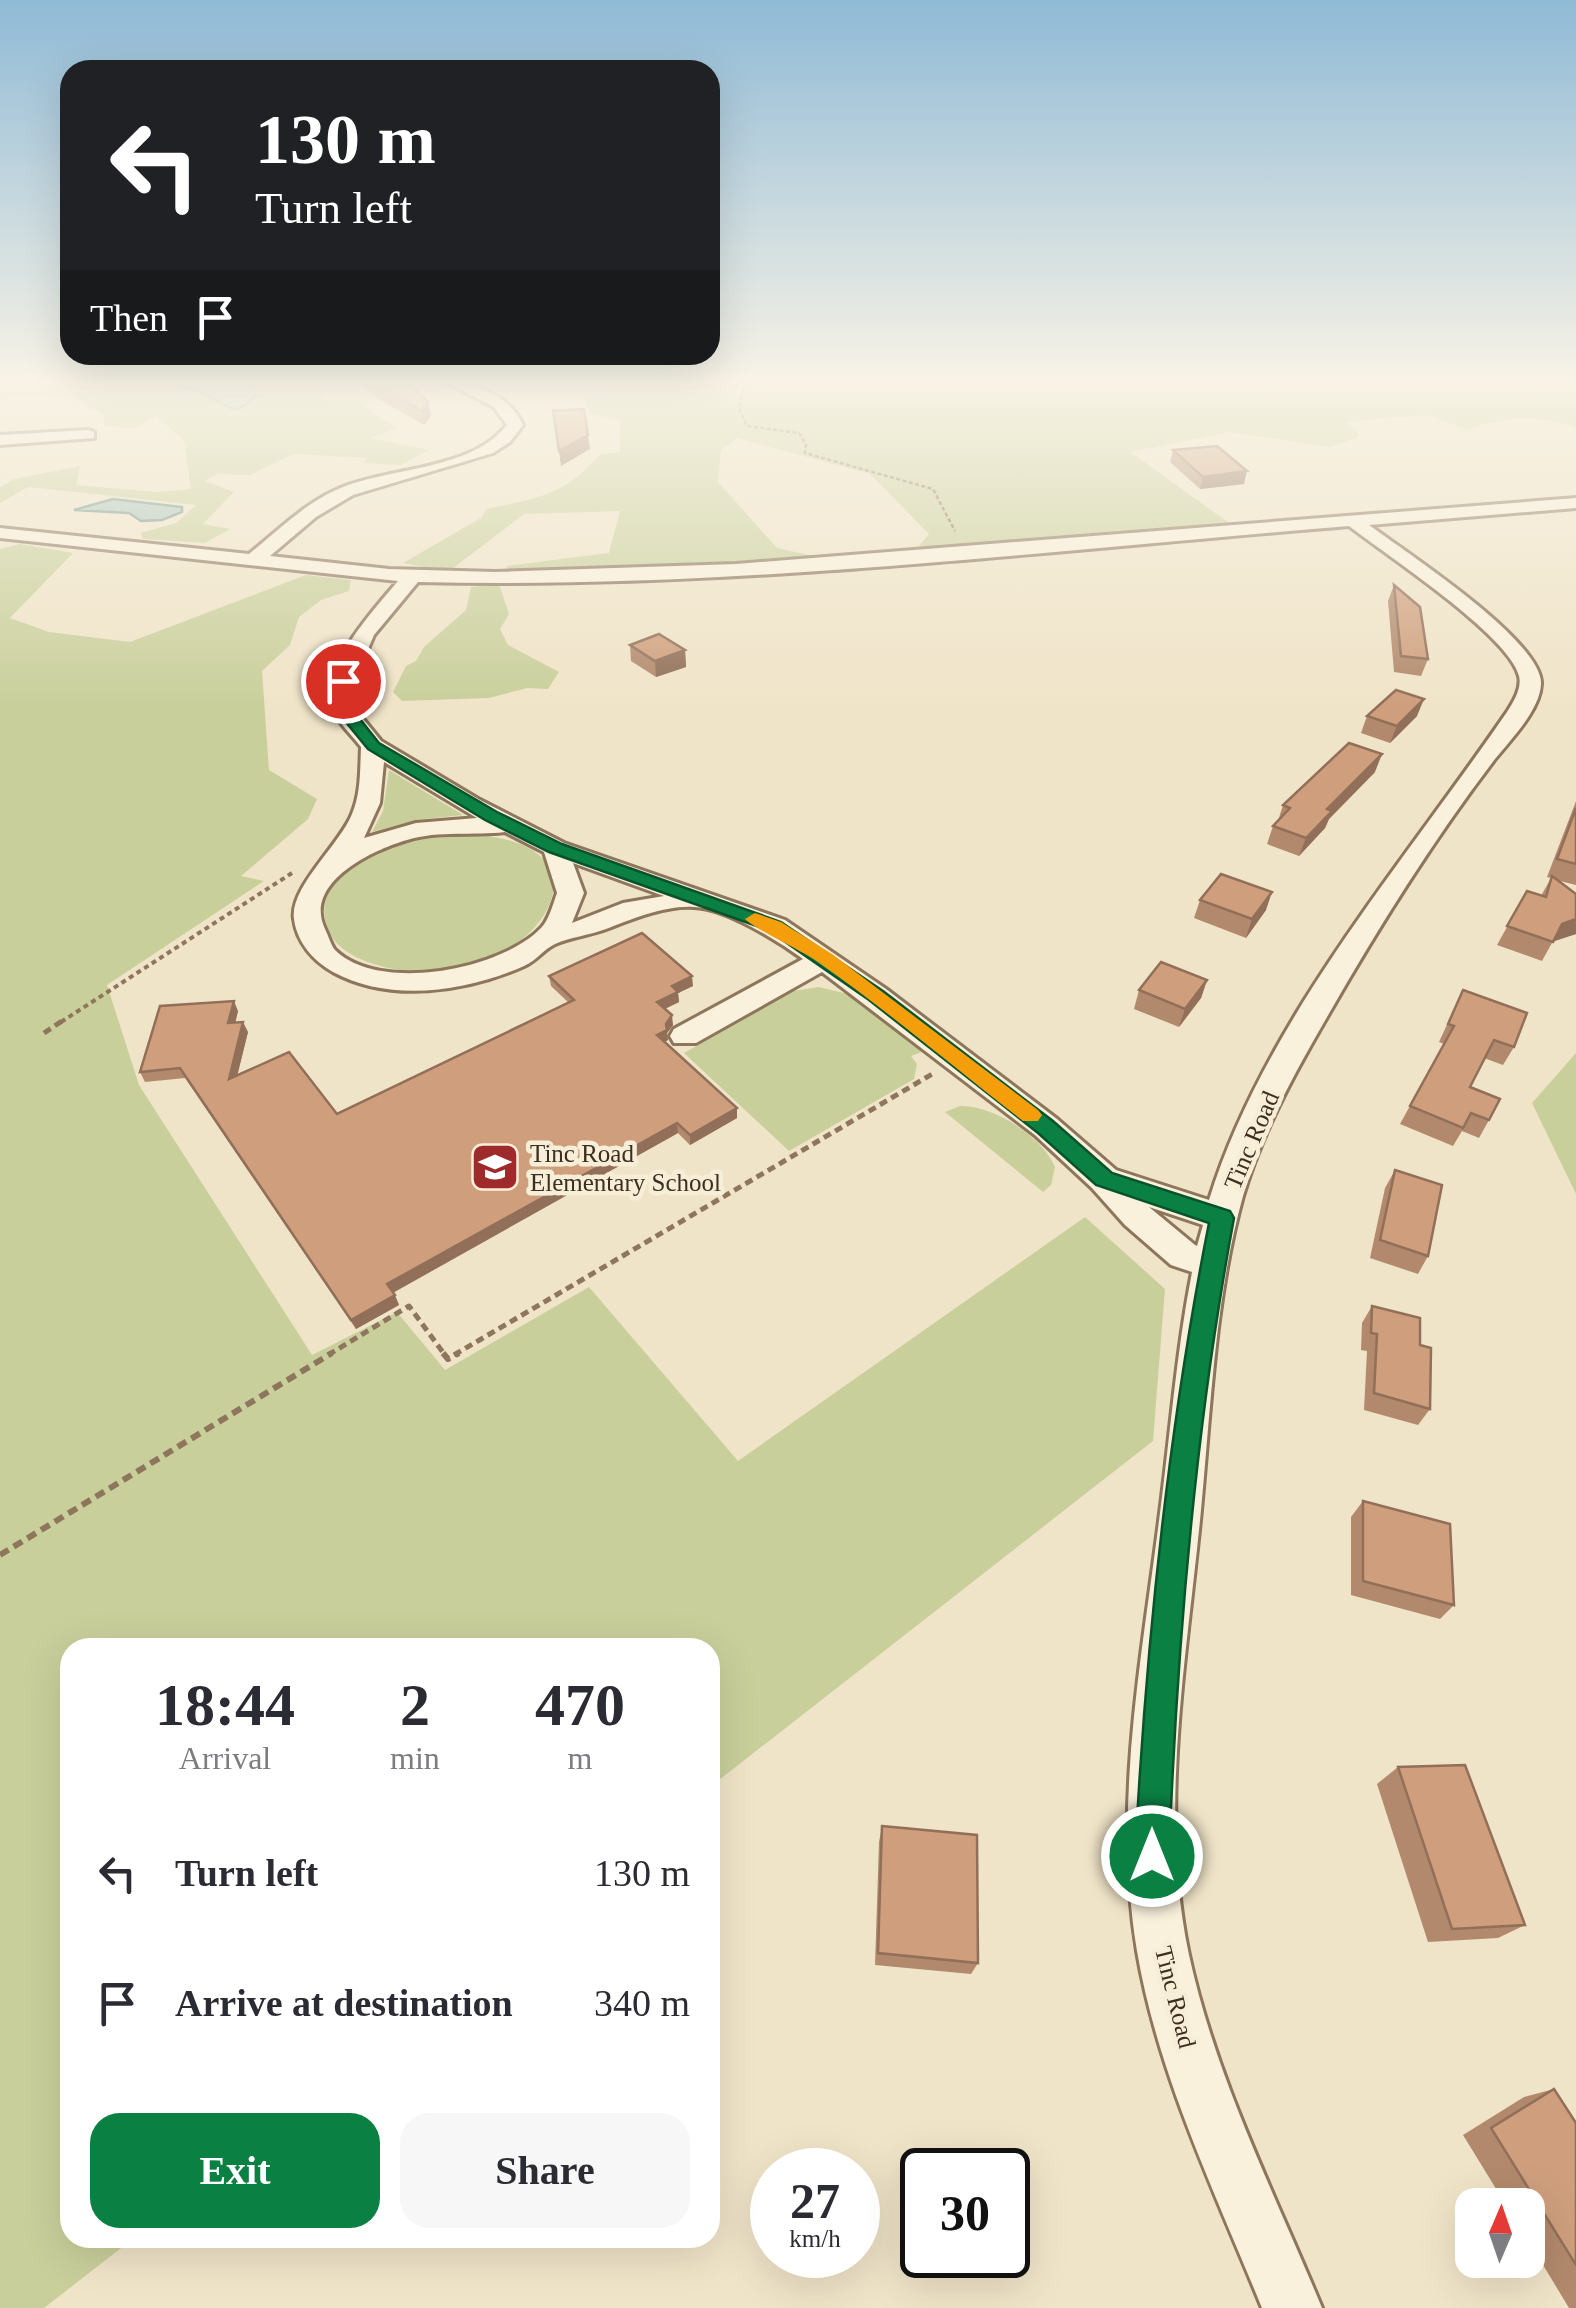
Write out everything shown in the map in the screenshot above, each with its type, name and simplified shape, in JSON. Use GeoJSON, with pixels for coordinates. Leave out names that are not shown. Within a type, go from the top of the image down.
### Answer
{"type":"FeatureCollection","features":[{"type":"Feature","properties":{"kind":"street"},"geometry":{"type":"LineString","coordinates":[[254,560],[334,497],[350,491]]}},
{"type":"Feature","properties":{"kind":"street"},"geometry":{"type":"LineString","coordinates":[[0,533],[412,577],[662,574],[1576,503]]}},
{"type":"Feature","properties":{"kind":"street","name":"Tinc Road"},"geometry":{"type":"LineString","coordinates":[[1292,2308],[1194,2065],[1162,1949],[1152,1856],[1159,1702],[1211,1265],[1238,1157],[1268,1096],[1423,846],[1523,704],[1531,678],[1524,662],[1502,638],[1353,521]]}},
{"type":"Feature","properties":{"kind":"street"},"geometry":{"type":"LineString","coordinates":[[412,577],[365,633],[343,681],[344,710],[373,746],[511,827],[555,848],[774,926],[826,958],[958,1059],[1104,1179],[1137,1216],[1183,1255],[1211,1265]]}},
{"type":"Feature","properties":{"kind":"street"},"geometry":{"type":"LineString","coordinates":[[373,746],[363,820],[312,895],[307,912],[309,930],[331,960],[371,978],[412,982],[454,980],[509,962],[549,937],[564,919],[572,891],[567,865],[555,848]]}},
{"type":"Feature","properties":{"kind":"street"},"geometry":{"type":"LineString","coordinates":[[340,858],[378,840],[424,827],[511,827]]}},
{"type":"Feature","properties":{"kind":"street"},"geometry":{"type":"LineString","coordinates":[[549,937],[579,930],[632,908],[691,899]]}},
{"type":"Feature","properties":{"kind":"street"},"geometry":{"type":"LineString","coordinates":[[684,1036],[826,958]]}},
{"type":"Feature","properties":{"kind":"street"},"geometry":{"type":"LineString","coordinates":[[1104,1179],[1222,1218]]}},
{"type":"Feature","properties":{"kind":"path"},"geometry":{"type":"LineString","coordinates":[[932,491],[966,552]]}},
{"type":"Feature","properties":{"kind":"path"},"geometry":{"type":"LineString","coordinates":[[44,1033],[251,896],[320,858],[340,858]]}},
{"type":"Feature","properties":{"kind":"path"},"geometry":{"type":"LineString","coordinates":[[0,1555],[408,1306],[448,1360],[958,1059]]}},
{"type":"Feature","properties":{"kind":"green space"},"geometry":{"type":"Polygon","coordinates":[[[0,491],[22,491],[0,503],[0,491]]]}},
{"type":"Feature","properties":{"kind":"green space"},"geometry":{"type":"Polygon","coordinates":[[[63,491],[142,491],[234,492],[203,524],[230,529],[205,543],[143,539],[141,533],[176,523],[196,505],[63,491]]]}},
{"type":"Feature","properties":{"kind":"green space"},"geometry":{"type":"Polygon","coordinates":[[[726,491],[777,548],[827,559],[508,571],[507,566],[609,553],[620,511],[524,514],[448,572],[403,563],[481,518],[487,509],[549,493],[726,491]]]}},
{"type":"Feature","properties":{"kind":"green space"},"geometry":{"type":"Polygon","coordinates":[[[886,491],[1184,491],[1232,525],[914,552],[929,534],[886,491]]]}},
{"type":"Feature","properties":{"kind":"green space"},"geometry":{"type":"Polygon","coordinates":[[[20,544],[73,553],[10,618],[49,632],[130,642],[306,575],[351,580],[349,591],[321,600],[299,617],[290,645],[262,671],[269,770],[317,799],[308,819],[241,876],[264,881],[107,985],[139,1085],[312,1355],[397,1312],[445,1370],[589,1287],[738,1461],[1085,1217],[1165,1289],[1153,1441],[720,1779],[720,1638],[60,1638],[60,2248],[121,2248],[44,2308],[0,2308],[0,549],[20,544]]]}},
{"type":"Feature","properties":{"kind":"green space"},"geometry":{"type":"Polygon","coordinates":[[[499,584],[509,614],[500,629],[508,645],[559,672],[548,689],[527,688],[489,698],[402,701],[393,692],[406,666],[416,661],[424,647],[466,610],[471,587],[499,584]]]}},
{"type":"Feature","properties":{"kind":"green space"},"geometry":{"type":"Polygon","coordinates":[[[389,770],[463,815],[416,820],[372,832],[383,811],[389,770]]]}},
{"type":"Feature","properties":{"kind":"green space"},"geometry":{"type":"Polygon","coordinates":[[[439,835],[504,839],[541,857],[554,883],[545,913],[520,941],[481,962],[432,972],[377,965],[339,945],[326,924],[325,905],[332,888],[345,873],[382,851],[439,835]]]}},
{"type":"Feature","properties":{"kind":"green space"},"geometry":{"type":"Polygon","coordinates":[[[819,987],[852,995],[922,1052],[911,1056],[917,1064],[914,1079],[789,1151],[684,1053],[793,991],[819,987]]]}},
{"type":"Feature","properties":{"kind":"green space"},"geometry":{"type":"Polygon","coordinates":[[[1576,1053],[1576,1194],[1532,1103],[1576,1053]]]}},
{"type":"Feature","properties":{"kind":"green space"},"geometry":{"type":"Polygon","coordinates":[[[960,1106],[987,1111],[1028,1134],[1055,1167],[1051,1185],[1043,1192],[945,1112],[960,1106]]]}},
{"type":"Feature","properties":{"kind":"water"},"geometry":{"type":"Polygon","coordinates":[[[113,499],[182,507],[182,512],[162,520],[141,521],[129,513],[74,510],[113,499]]]}},
{"type":"Feature","properties":{"kind":"building"},"geometry":{"type":"Polygon","coordinates":[[[1394,585],[1420,607],[1428,659],[1401,656],[1394,585]]]}},
{"type":"Feature","properties":{"kind":"building"},"geometry":{"type":"Polygon","coordinates":[[[659,634],[685,650],[655,661],[630,645],[659,634]]]}},
{"type":"Feature","properties":{"kind":"building"},"geometry":{"type":"Polygon","coordinates":[[[1396,690],[1424,699],[1397,726],[1367,716],[1396,690]]]}},
{"type":"Feature","properties":{"kind":"building"},"geometry":{"type":"Polygon","coordinates":[[[1349,743],[1382,754],[1327,809],[1332,811],[1306,838],[1273,826],[1290,808],[1283,805],[1349,743]]]}},
{"type":"Feature","properties":{"kind":"building"},"geometry":{"type":"Polygon","coordinates":[[[1576,808],[1576,864],[1557,859],[1576,808]]]}},
{"type":"Feature","properties":{"kind":"building"},"geometry":{"type":"Polygon","coordinates":[[[1221,874],[1272,892],[1252,919],[1200,900],[1221,874]]]}},
{"type":"Feature","properties":{"kind":"building"},"geometry":{"type":"Polygon","coordinates":[[[1552,876],[1576,894],[1576,919],[1562,924],[1553,942],[1507,926],[1527,891],[1546,897],[1552,876]]]}},
{"type":"Feature","properties":{"kind":"building","name":"Tinc Road Elementary School"},"geometry":{"type":"Polygon","coordinates":[[[642,933],[692,976],[672,986],[678,992],[657,1002],[672,1015],[667,1030],[657,1035],[737,1108],[690,1135],[677,1123],[387,1284],[395,1295],[351,1320],[180,1068],[140,1072],[160,1006],[234,1001],[228,1023],[243,1022],[229,1079],[289,1052],[337,1114],[574,1000],[549,976],[642,933]]]}},
{"type":"Feature","properties":{"kind":"building"},"geometry":{"type":"Polygon","coordinates":[[[1161,962],[1207,980],[1185,1009],[1139,990],[1161,962]]]}},
{"type":"Feature","properties":{"kind":"building"},"geometry":{"type":"Polygon","coordinates":[[[1463,990],[1527,1013],[1514,1047],[1494,1040],[1470,1087],[1500,1099],[1489,1120],[1471,1113],[1463,1128],[1410,1106],[1454,1026],[1448,1024],[1463,990]]]}},
{"type":"Feature","properties":{"kind":"building"},"geometry":{"type":"Polygon","coordinates":[[[1395,1170],[1442,1185],[1428,1256],[1380,1240],[1395,1170]]]}},
{"type":"Feature","properties":{"kind":"building"},"geometry":{"type":"Polygon","coordinates":[[[1372,1306],[1420,1318],[1420,1345],[1431,1348],[1430,1409],[1374,1393],[1377,1334],[1371,1333],[1372,1306]]]}},
{"type":"Feature","properties":{"kind":"building"},"geometry":{"type":"Polygon","coordinates":[[[1363,1501],[1450,1524],[1454,1605],[1363,1581],[1363,1501]]]}},
{"type":"Feature","properties":{"kind":"building"},"geometry":{"type":"Polygon","coordinates":[[[1465,1765],[1525,1925],[1452,1929],[1398,1767],[1465,1765]]]}},
{"type":"Feature","properties":{"kind":"building"},"geometry":{"type":"Polygon","coordinates":[[[882,1826],[977,1835],[978,1963],[878,1953],[882,1826]]]}},
{"type":"Feature","properties":{"kind":"building"},"geometry":{"type":"Polygon","coordinates":[[[1554,2089],[1576,2123],[1576,2265],[1545,2215],[1545,2188],[1528,2188],[1491,2128],[1554,2089]]]}},
{"type":"Feature","properties":{"kind":"slow traffic"},"geometry":{"type":"LineString","coordinates":[[755,919],[774,926],[826,958],[1031,1115]]}},
{"type":"Feature","properties":{"kind":"place","name":"Tinc Road Elementary School"},"geometry":{"type":"Point","coordinates":[495,1167]}},
{"type":"Feature","properties":{"kind":"route"},"geometry":{"type":"LineString","coordinates":[[343,681],[344,710],[373,746],[491,816],[555,848],[644,883],[774,926],[826,958],[876,996],[1046,1127],[1104,1179],[1222,1218],[1204,1311],[1159,1702],[1152,1856]]}}]}
